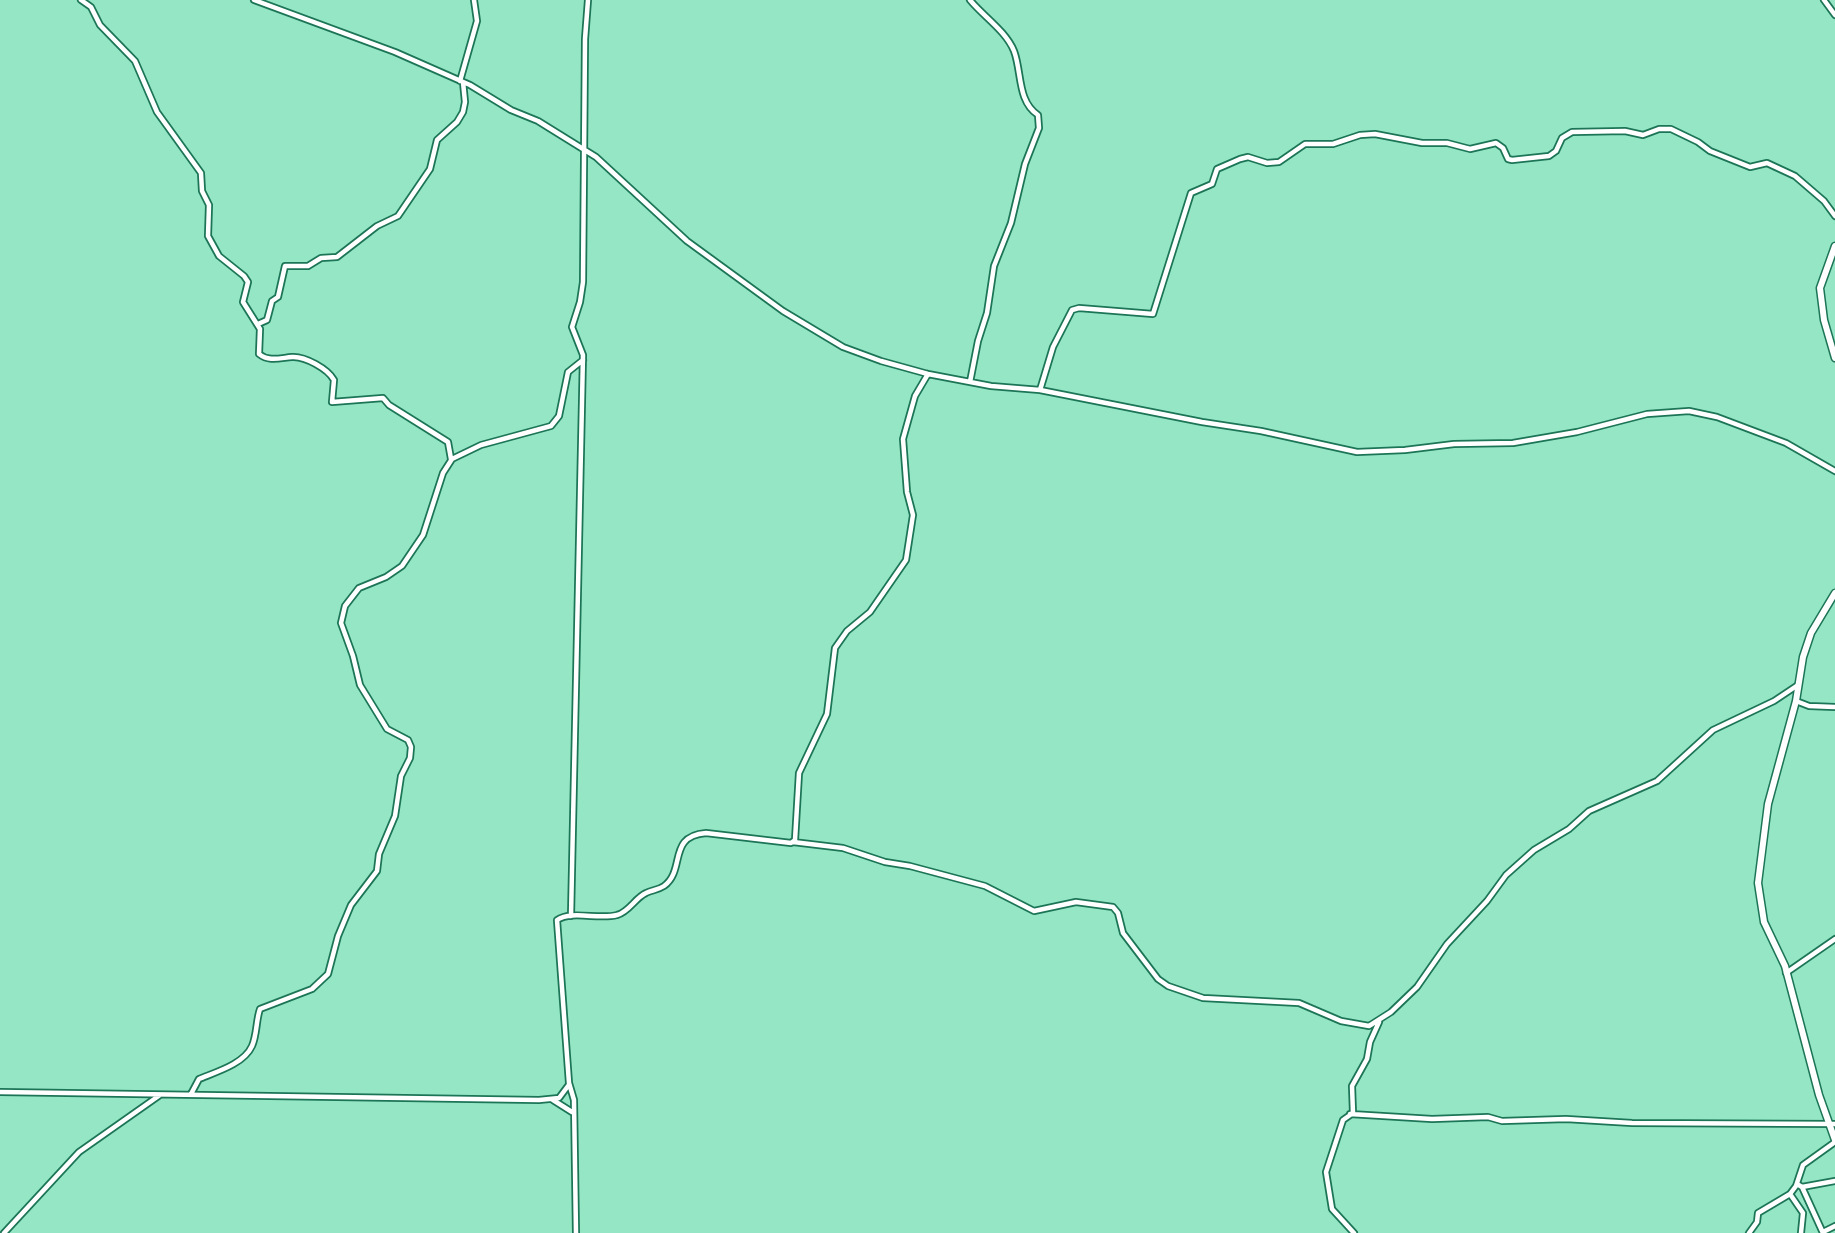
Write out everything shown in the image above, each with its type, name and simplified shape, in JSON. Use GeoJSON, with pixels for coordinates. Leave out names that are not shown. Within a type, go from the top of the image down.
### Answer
{"type":"FeatureCollection","features":[{"type":"Feature","properties":{"kind":"street"},"geometry":{"type":"LineString","coordinates":[[81,0],[91,7],[100,26],[133,58],[157,112],[199,169],[202,191],[209,205],[208,234],[219,256],[247,279],[249,285],[243,302],[258,324],[260,336],[258,348],[261,356],[279,360],[296,357],[325,370],[334,380],[332,402],[383,398],[389,405],[448,442],[451,460]]}},
{"type":"Feature","properties":{"kind":"street"},"geometry":{"type":"LineString","coordinates":[[254,0],[319,26],[371,42],[461,82],[585,149],[687,241],[783,311],[843,347],[928,374],[970,382],[1040,390],[1202,423],[1261,431],[1357,452],[1405,450],[1454,444],[1513,443],[1577,432],[1647,414],[1689,411],[1717,417],[1786,443],[1835,471]]}},
{"type":"Feature","properties":{"kind":"street"},"geometry":{"type":"LineString","coordinates":[[258,324],[267,320],[272,300],[278,299],[285,266],[308,266],[321,258],[337,257],[374,228],[398,216],[430,169],[437,140],[457,122],[463,112],[465,102],[461,82],[477,21],[474,0]]}},
{"type":"Feature","properties":{"kind":"street"},"geometry":{"type":"LineString","coordinates":[[571,916],[583,360],[582,346],[572,327],[582,295],[585,39],[588,0]]}},
{"type":"Feature","properties":{"kind":"street"},"geometry":{"type":"LineString","coordinates":[[970,0],[1013,48],[1024,96],[1029,109],[1038,115],[1040,123],[1025,164],[1011,223],[994,266],[987,313],[978,341],[970,382]]}},
{"type":"Feature","properties":{"kind":"street"},"geometry":{"type":"LineString","coordinates":[[1824,0],[1835,15]]}},
{"type":"Feature","properties":{"kind":"street"},"geometry":{"type":"LineString","coordinates":[[1040,390],[1053,347],[1072,310],[1079,308],[1153,314],[1191,193],[1212,184],[1215,173],[1223,166],[1248,158],[1267,163],[1279,162],[1305,144],[1333,144],[1351,136],[1375,134],[1422,143],[1447,142],[1470,149],[1496,143],[1503,148],[1508,159],[1512,160],[1549,156],[1556,151],[1562,138],[1572,132],[1625,130],[1643,135],[1659,129],[1671,129],[1698,142],[1710,151],[1750,167],[1767,162],[1795,176],[1824,201],[1835,216]]}},
{"type":"Feature","properties":{"kind":"street"},"geometry":{"type":"LineString","coordinates":[[1835,246],[1820,288],[1824,320],[1835,358]]}},
{"type":"Feature","properties":{"kind":"street"},"geometry":{"type":"LineString","coordinates":[[191,1094],[199,1079],[212,1075],[246,1054],[252,1046],[260,1009],[312,989],[322,981],[332,967],[338,936],[351,905],[377,871],[380,854],[395,816],[401,776],[410,758],[411,747],[408,740],[387,729],[368,693],[362,687],[341,620],[345,606],[359,588],[402,566],[423,535],[442,473],[451,460],[481,445],[551,426],[560,416],[568,372],[583,360]]}},
{"type":"Feature","properties":{"kind":"street"},"geometry":{"type":"LineString","coordinates":[[793,842],[796,832],[799,773],[827,714],[835,648],[847,632],[870,612],[906,560],[913,515],[907,492],[903,439],[915,396],[928,374]]}},
{"type":"Feature","properties":{"kind":"street"},"geometry":{"type":"LineString","coordinates":[[1749,1233],[1762,1210],[1790,1194],[1799,1185],[1803,1165],[1835,1141],[1832,1124],[1802,1038],[1786,973],[1764,922],[1758,883],[1768,804],[1796,701],[1803,657],[1811,633],[1835,594]]}},
{"type":"Feature","properties":{"kind":"street"},"geometry":{"type":"LineString","coordinates":[[576,1233],[572,1112],[574,1100],[569,1083],[556,924],[559,918],[571,916],[597,918],[617,915],[645,893],[662,888],[670,878],[683,843],[695,835],[706,833],[843,848],[885,862],[910,866],[985,886],[1034,911],[1076,902],[1113,907],[1118,913],[1124,933],[1147,966],[1158,979],[1175,989],[1208,999],[1299,1003],[1341,1021],[1364,1026],[1380,1020],[1418,987],[1447,944],[1506,875],[1534,850],[1569,829],[1588,811],[1657,782],[1713,730],[1783,697],[1798,686]]}},
{"type":"Feature","properties":{"kind":"street"},"geometry":{"type":"LineString","coordinates":[[1796,701],[1809,706],[1835,707]]}},
{"type":"Feature","properties":{"kind":"street"},"geometry":{"type":"LineString","coordinates":[[1786,973],[1835,939]]}},
{"type":"Feature","properties":{"kind":"street"},"geometry":{"type":"LineString","coordinates":[[1354,1233],[1332,1209],[1332,1192],[1326,1174],[1343,1120],[1354,1111],[1352,1086],[1367,1059],[1370,1042],[1380,1020]]}},
{"type":"Feature","properties":{"kind":"street"},"geometry":{"type":"LineString","coordinates":[[553,1100],[565,1092],[569,1083]]}},
{"type":"Feature","properties":{"kind":"street"},"geometry":{"type":"LineString","coordinates":[[0,1092],[553,1100],[572,1112]]}},
{"type":"Feature","properties":{"kind":"street"},"geometry":{"type":"LineString","coordinates":[[3,1233],[79,1152],[160,1095]]}},
{"type":"Feature","properties":{"kind":"street"},"geometry":{"type":"LineString","coordinates":[[1350,1114],[1432,1119],[1488,1117],[1502,1121],[1566,1119],[1632,1123],[1832,1124]]}},
{"type":"Feature","properties":{"kind":"street"},"geometry":{"type":"LineString","coordinates":[[1799,1185],[1835,1181]]}},
{"type":"Feature","properties":{"kind":"street"},"geometry":{"type":"LineString","coordinates":[[1799,1185],[1823,1232],[1835,1226]]}},
{"type":"Feature","properties":{"kind":"street"},"geometry":{"type":"LineString","coordinates":[[1790,1194],[1803,1213],[1801,1233]]}}]}
